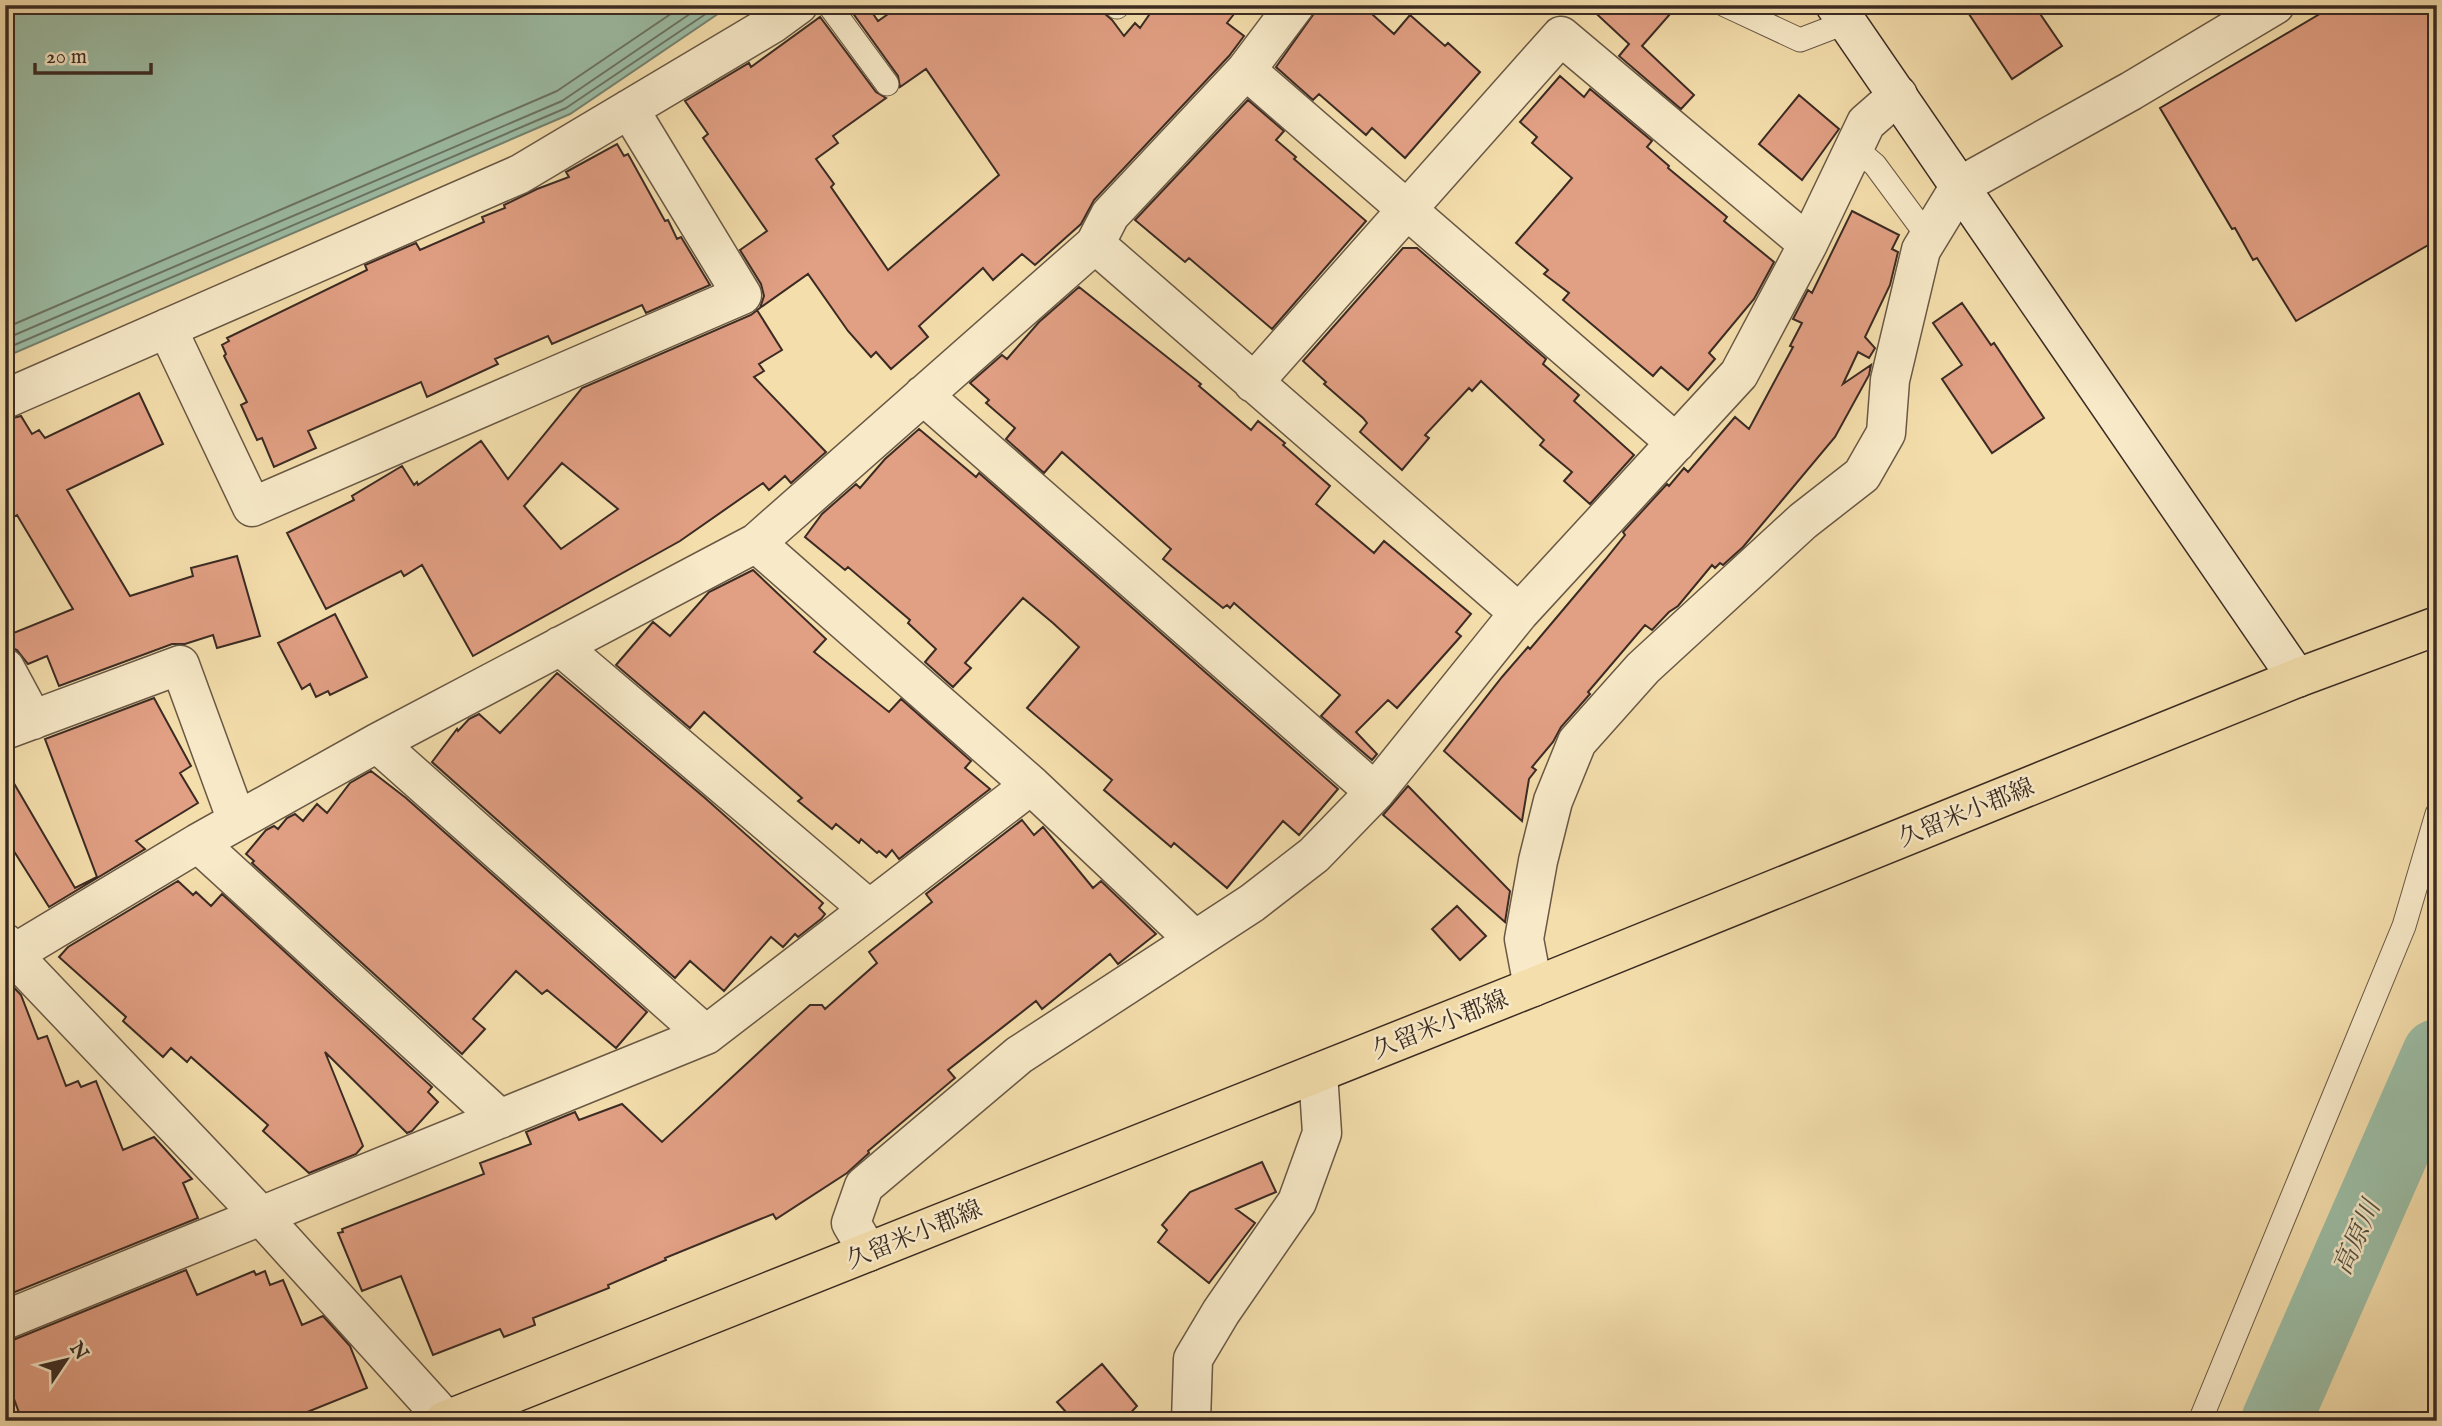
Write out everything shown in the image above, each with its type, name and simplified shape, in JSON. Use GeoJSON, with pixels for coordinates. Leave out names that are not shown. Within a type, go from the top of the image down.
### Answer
{"type":"FeatureCollection","features":[{"type":"Feature","properties":{"kind":"main road","name":"久留米小郡線"},"geometry":{"type":"LineString","coordinates":[[445,1420],[1533,987],[2297,678],[2437,626]]}},
{"type":"Feature","properties":{"kind":"street"},"geometry":{"type":"LineString","coordinates":[[5,399],[520,174],[772,24],[799,5]]}},
{"type":"Feature","properties":{"kind":"street"},"geometry":{"type":"LineString","coordinates":[[445,1420],[261,1216],[8,952],[377,743],[756,543],[1095,244],[1110,215],[1246,70],[1295,5]]}},
{"type":"Feature","properties":{"kind":"street"},"geometry":{"type":"LineString","coordinates":[[1533,987],[1524,939],[1538,861],[1553,802],[1577,742],[1643,667],[1803,520],[1862,475],[1886,433],[1890,380],[1921,250],[1960,186],[2131,91],[2275,5]]}},
{"type":"Feature","properties":{"kind":"street"},"geometry":{"type":"LineString","coordinates":[[1841,14],[2297,678]]}},
{"type":"Feature","properties":{"kind":"street"},"geometry":{"type":"LineString","coordinates":[[1253,383],[1561,36],[1808,244]]}},
{"type":"Feature","properties":{"kind":"street"},"geometry":{"type":"LineString","coordinates":[[1246,70],[1676,443]]}},
{"type":"Feature","properties":{"kind":"street"},"geometry":{"type":"LineString","coordinates":[[868,1252],[851,1223],[864,1186],[1019,1055],[1252,903],[1314,855],[1375,792],[1519,614],[1739,374],[1808,244],[1866,123],[1898,95]]}},
{"type":"Feature","properties":{"kind":"street"},"geometry":{"type":"LineString","coordinates":[[167,328],[252,507],[742,295],[629,109]]}},
{"type":"Feature","properties":{"kind":"street"},"geometry":{"type":"LineString","coordinates":[[1095,244],[1519,614]]}},
{"type":"Feature","properties":{"kind":"street"},"geometry":{"type":"LineString","coordinates":[[923,395],[1375,792]]}},
{"type":"Feature","properties":{"kind":"street"},"geometry":{"type":"LineString","coordinates":[[756,543],[1031,785],[1195,940]]}},
{"type":"Feature","properties":{"kind":"street"},"geometry":{"type":"LineString","coordinates":[[560,646],[869,909]]}},
{"type":"Feature","properties":{"kind":"street"},"geometry":{"type":"LineString","coordinates":[[5,668],[19,725],[180,665],[237,821]]}},
{"type":"Feature","properties":{"kind":"street"},"geometry":{"type":"LineString","coordinates":[[377,743],[706,1035]]}},
{"type":"Feature","properties":{"kind":"street"},"geometry":{"type":"LineString","coordinates":[[5,1320],[706,1035],[1031,785]]}},
{"type":"Feature","properties":{"kind":"street"},"geometry":{"type":"LineString","coordinates":[[198,843],[500,1119]]}},
{"type":"Feature","properties":{"kind":"street"},"geometry":{"type":"LineString","coordinates":[[1191,1421],[1193,1359],[1221,1312],[1297,1202],[1322,1133],[1318,1073]]}},
{"type":"Feature","properties":{"kind":"lane"},"geometry":{"type":"LineString","coordinates":[[829,5],[887,84]]}},
{"type":"Feature","properties":{"kind":"lane"},"geometry":{"type":"LineString","coordinates":[[1725,5],[1800,40],[1841,14]]}},
{"type":"Feature","properties":{"kind":"lane"},"geometry":{"type":"LineString","coordinates":[[1854,147],[1875,165],[1929,237]]}},
{"type":"Feature","properties":{"kind":"lane"},"geometry":{"type":"LineString","coordinates":[[2200,1421],[2404,926],[2437,814]]}},
{"type":"Feature","properties":{"kind":"water"},"geometry":{"type":"Polygon","coordinates":[[[5,5],[731,5],[570,114],[5,357],[5,5]]]}},
{"type":"Feature","properties":{"kind":"building"},"geometry":{"type":"Polygon","coordinates":[[[847,5],[867,5],[878,21],[901,5],[1101,5],[1105,14],[1124,36],[1135,23],[1140,28],[1156,5],[1241,5],[1227,23],[1244,36],[1229,56],[1094,200],[1081,224],[1035,265],[1022,254],[993,280],[983,268],[919,326],[928,337],[891,369],[876,352],[871,357],[848,331],[808,274],[760,308],[764,296],[761,284],[740,250],[767,231],[703,138],[708,134],[685,101],[749,63],[751,67],[820,17],[876,92],[886,98],[833,136],[838,143],[816,159],[834,184],[831,187],[888,270],[999,175],[926,69],[900,87],[898,76],[847,5]]]}},
{"type":"Feature","properties":{"kind":"building"},"geometry":{"type":"Polygon","coordinates":[[[1320,5],[1362,5],[1394,34],[1410,15],[1445,46],[1448,43],[1480,72],[1405,158],[1372,128],[1366,135],[1319,94],[1313,100],[1276,67],[1320,5]]]}},
{"type":"Feature","properties":{"kind":"building"},"geometry":{"type":"Polygon","coordinates":[[[1587,5],[1678,5],[1642,46],[1694,95],[1681,109],[1619,56],[1629,44],[1587,5]]]}},
{"type":"Feature","properties":{"kind":"building"},"geometry":{"type":"Polygon","coordinates":[[[1963,5],[2034,5],[2062,46],[2012,79],[1963,5]]]}},
{"type":"Feature","properties":{"kind":"building"},"geometry":{"type":"Polygon","coordinates":[[[2335,5],[2437,5],[2437,240],[2296,321],[2257,258],[2253,260],[2235,228],[2232,229],[2160,108],[2335,5]]]}},
{"type":"Feature","properties":{"kind":"building"},"geometry":{"type":"Polygon","coordinates":[[[1560,76],[1584,97],[1590,89],[1652,141],[1647,147],[1669,166],[1668,168],[1727,217],[1724,221],[1774,262],[1754,299],[1709,353],[1715,359],[1688,390],[1661,367],[1653,376],[1563,300],[1569,293],[1544,274],[1548,270],[1516,243],[1572,178],[1532,143],[1537,137],[1520,122],[1560,76]]]}},
{"type":"Feature","properties":{"kind":"building"},"geometry":{"type":"Polygon","coordinates":[[[1799,95],[1839,129],[1802,180],[1759,144],[1799,95]]]}},
{"type":"Feature","properties":{"kind":"building"},"geometry":{"type":"Polygon","coordinates":[[[1248,100],[1284,131],[1276,140],[1296,157],[1294,159],[1366,221],[1272,329],[1189,258],[1185,262],[1135,220],[1248,100]]]}},
{"type":"Feature","properties":{"kind":"building"},"geometry":{"type":"Polygon","coordinates":[[[617,144],[624,156],[628,154],[665,221],[668,220],[677,239],[681,237],[710,285],[646,313],[642,305],[552,344],[548,336],[495,359],[498,364],[427,397],[421,382],[308,431],[316,448],[274,467],[262,438],[257,440],[241,405],[247,402],[224,356],[226,354],[222,345],[229,341],[227,338],[367,270],[365,265],[416,243],[420,250],[484,222],[482,217],[505,208],[504,205],[537,189],[569,177],[566,172],[617,144]]]}},
{"type":"Feature","properties":{"kind":"building"},"geometry":{"type":"Polygon","coordinates":[[[1852,211],[1899,235],[1892,249],[1898,252],[1890,285],[1865,337],[1875,348],[1869,358],[1858,352],[1843,384],[1871,365],[1869,375],[1835,437],[1743,547],[1723,565],[1720,563],[1715,568],[1712,565],[1678,606],[1652,630],[1645,625],[1588,692],[1590,694],[1561,727],[1553,742],[1532,767],[1536,770],[1529,779],[1522,821],[1444,751],[1502,677],[1528,647],[1530,649],[1605,560],[1625,535],[1623,532],[1667,484],[1669,486],[1684,468],[1688,472],[1735,417],[1749,429],[1793,347],[1790,346],[1802,323],[1793,319],[1808,290],[1812,293],[1852,211]]]}},
{"type":"Feature","properties":{"kind":"building"},"geometry":{"type":"Polygon","coordinates":[[[1403,248],[1417,248],[1546,359],[1543,364],[1579,395],[1574,401],[1634,455],[1590,504],[1564,481],[1572,472],[1540,445],[1544,440],[1481,381],[1472,391],[1469,388],[1425,435],[1429,438],[1402,470],[1360,432],[1367,423],[1363,418],[1324,384],[1326,382],[1303,361],[1403,248]]]}},
{"type":"Feature","properties":{"kind":"building"},"geometry":{"type":"Polygon","coordinates":[[[1079,287],[1201,384],[1199,386],[1251,430],[1258,421],[1285,443],[1283,445],[1330,486],[1316,504],[1374,553],[1384,541],[1471,614],[1456,632],[1461,636],[1397,708],[1388,700],[1356,732],[1377,754],[1372,760],[1321,716],[1340,695],[1234,603],[1230,608],[1227,605],[1223,608],[1163,559],[1171,549],[1062,452],[1044,473],[1006,439],[1015,428],[986,403],[989,400],[970,383],[1002,355],[1007,359],[1039,322],[1079,287]]]}},
{"type":"Feature","properties":{"kind":"building"},"geometry":{"type":"Polygon","coordinates":[[[1962,303],[1991,345],[1994,343],[2044,418],[1992,453],[1942,379],[1962,365],[1933,323],[1962,303]]]}},
{"type":"Feature","properties":{"kind":"building"},"geometry":{"type":"Polygon","coordinates":[[[757,310],[782,350],[759,364],[764,371],[754,377],[826,452],[791,483],[785,476],[769,490],[763,483],[680,541],[473,656],[422,565],[404,576],[401,571],[326,609],[287,533],[354,500],[352,496],[402,466],[414,485],[417,482],[418,485],[481,441],[508,479],[582,388],[751,315],[757,310]],[[562,463],[524,506],[561,549],[618,509],[562,463]]]}},
{"type":"Feature","properties":{"kind":"building"},"geometry":{"type":"Polygon","coordinates":[[[139,393],[163,444],[67,490],[130,596],[193,576],[191,568],[237,556],[260,636],[217,648],[213,635],[185,644],[172,644],[59,686],[47,656],[28,664],[17,650],[10,647],[6,636],[73,609],[17,515],[5,522],[5,420],[21,416],[32,434],[39,430],[45,438],[139,393]]]}},
{"type":"Feature","properties":{"kind":"building"},"geometry":{"type":"Polygon","coordinates":[[[919,429],[976,477],[979,473],[1338,789],[1299,835],[1283,821],[1227,888],[1174,843],[1171,847],[1104,790],[1112,780],[1027,708],[1079,647],[1023,598],[965,663],[971,668],[953,687],[925,662],[936,649],[908,623],[910,620],[848,567],[845,570],[805,537],[822,514],[856,484],[860,488],[885,459],[919,429]]]}},
{"type":"Feature","properties":{"kind":"building"},"geometry":{"type":"Polygon","coordinates":[[[753,570],[826,639],[814,652],[889,712],[901,699],[971,761],[965,768],[990,789],[899,859],[892,850],[886,857],[861,839],[859,843],[836,824],[832,829],[798,801],[802,798],[704,712],[690,728],[616,665],[653,622],[670,636],[709,592],[753,570]]]}},
{"type":"Feature","properties":{"kind":"building"},"geometry":{"type":"Polygon","coordinates":[[[335,614],[367,677],[330,695],[328,691],[316,697],[310,684],[302,689],[278,643],[335,614]]]}},
{"type":"Feature","properties":{"kind":"building"},"geometry":{"type":"Polygon","coordinates":[[[557,673],[705,798],[823,903],[819,908],[825,914],[821,919],[798,937],[795,934],[783,947],[771,937],[724,991],[690,961],[675,978],[432,762],[457,729],[458,731],[469,719],[479,714],[500,733],[557,673]]]}},
{"type":"Feature","properties":{"kind":"building"},"geometry":{"type":"Polygon","coordinates":[[[154,698],[191,766],[180,773],[198,803],[136,841],[145,849],[49,907],[5,837],[5,768],[75,888],[97,877],[45,739],[154,698]]]}},
{"type":"Feature","properties":{"kind":"building"},"geometry":{"type":"Polygon","coordinates":[[[371,771],[406,798],[647,1012],[616,1048],[547,990],[542,994],[516,971],[473,1019],[485,1029],[462,1054],[252,863],[254,861],[246,854],[266,830],[274,826],[278,829],[287,818],[295,814],[303,821],[317,804],[327,813],[350,783],[371,771]]]}},
{"type":"Feature","properties":{"kind":"building"},"geometry":{"type":"Polygon","coordinates":[[[1408,786],[1510,891],[1505,922],[1383,815],[1408,786]]]}},
{"type":"Feature","properties":{"kind":"building"},"geometry":{"type":"Polygon","coordinates":[[[1022,820],[1034,835],[1043,827],[1093,888],[1101,881],[1156,934],[1118,964],[1110,954],[1042,1009],[1036,1001],[948,1070],[955,1078],[868,1151],[869,1153],[847,1173],[776,1219],[773,1214],[665,1258],[666,1260],[608,1285],[609,1288],[533,1318],[535,1325],[504,1337],[500,1329],[433,1355],[401,1276],[362,1291],[338,1233],[343,1232],[342,1229],[484,1174],[480,1163],[531,1144],[526,1132],[575,1112],[579,1120],[622,1104],[662,1142],[810,1005],[822,1005],[825,1009],[877,963],[869,952],[932,902],[926,894],[1022,820]]]}},
{"type":"Feature","properties":{"kind":"building"},"geometry":{"type":"Polygon","coordinates":[[[178,881],[193,895],[196,892],[211,906],[222,894],[432,1087],[428,1092],[438,1102],[412,1131],[407,1133],[325,1052],[363,1146],[356,1154],[309,1173],[263,1131],[268,1125],[191,1057],[187,1062],[171,1048],[163,1057],[123,1021],[126,1017],[59,957],[68,947],[178,881]]]}},
{"type":"Feature","properties":{"kind":"building"},"geometry":{"type":"Polygon","coordinates":[[[1457,906],[1486,936],[1460,960],[1432,929],[1457,906]]]}},
{"type":"Feature","properties":{"kind":"building"},"geometry":{"type":"Polygon","coordinates":[[[5,981],[21,995],[38,1039],[47,1036],[66,1086],[78,1081],[81,1087],[96,1081],[123,1150],[154,1137],[192,1179],[183,1183],[198,1218],[5,1296],[5,981]]]}},
{"type":"Feature","properties":{"kind":"building"},"geometry":{"type":"Polygon","coordinates":[[[1262,1162],[1276,1192],[1236,1209],[1255,1223],[1209,1283],[1158,1242],[1167,1230],[1162,1225],[1190,1192],[1262,1162]]]}},
{"type":"Feature","properties":{"kind":"building"},"geometry":{"type":"Polygon","coordinates":[[[186,1270],[197,1295],[254,1271],[256,1275],[265,1271],[270,1285],[283,1280],[302,1325],[323,1316],[350,1346],[367,1388],[285,1421],[22,1421],[5,1374],[5,1341],[186,1270]]]}},
{"type":"Feature","properties":{"kind":"building"},"geometry":{"type":"Polygon","coordinates":[[[1102,1364],[1137,1406],[1123,1421],[1074,1421],[1057,1402],[1102,1364]]]}},
{"type":"Feature","properties":{"kind":"waterway","name":"高原川"},"geometry":{"type":"LineString","coordinates":[[2276,1421],[2437,1054]]}}]}
